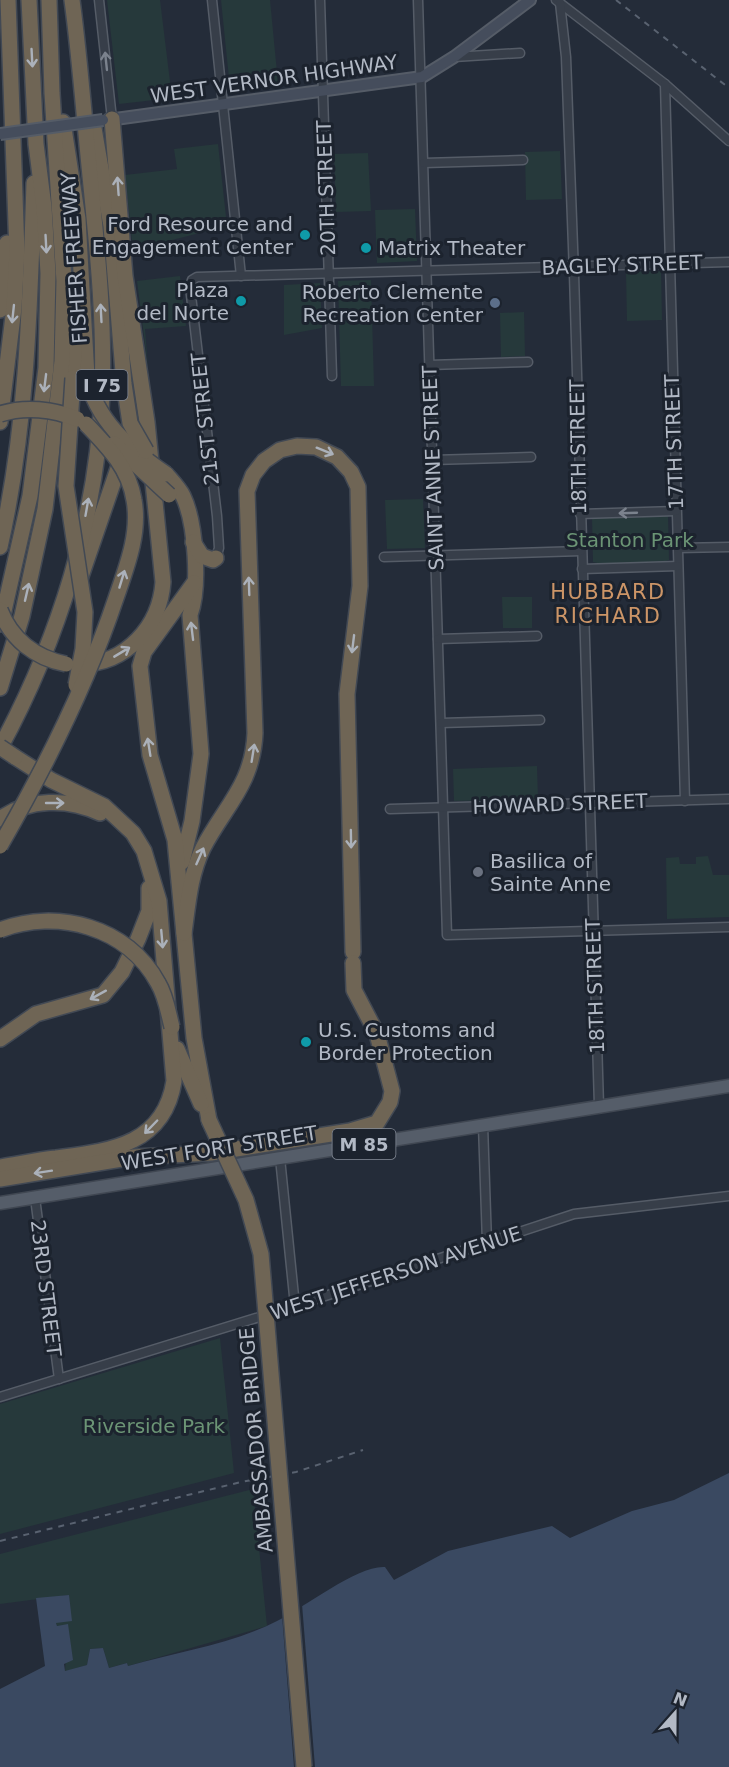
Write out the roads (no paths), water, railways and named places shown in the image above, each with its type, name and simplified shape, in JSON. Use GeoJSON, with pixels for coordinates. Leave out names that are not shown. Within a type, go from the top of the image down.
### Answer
{"type":"FeatureCollection","features":[{"type":"Feature","properties":{"kind":"highway"},"geometry":{"type":"LineString","coordinates":[[0,422],[14,308],[17,252],[8,0]]}},
{"type":"Feature","properties":{"kind":"highway","name":"FISHER FREEWAY"},"geometry":{"type":"LineString","coordinates":[[0,627],[30,496],[46,368],[48,273],[44,207],[36,144],[29,0]]}},
{"type":"Feature","properties":{"kind":"highway"},"geometry":{"type":"LineString","coordinates":[[49,0],[81,254],[80,377],[66,486],[86,612],[79,673],[62,731]]}},
{"type":"Feature","properties":{"kind":"highway","name":"FISHER FREEWAY"},"geometry":{"type":"LineString","coordinates":[[0,747],[33,681],[64,599],[84,525],[102,395],[101,308],[81,63],[72,0]]}},
{"type":"Feature","properties":{"kind":"highway"},"geometry":{"type":"LineString","coordinates":[[0,688],[22,616],[45,509],[62,361],[64,281],[52,93],[51,23]]}},
{"type":"Feature","properties":{"kind":"highway"},"geometry":{"type":"LineString","coordinates":[[81,63],[111,226],[124,384],[133,430],[184,497],[192,536],[195,603],[190,616],[201,746],[195,803],[183,851],[180,886]]}},
{"type":"Feature","properties":{"kind":"highway"},"geometry":{"type":"LineString","coordinates":[[0,610],[7,625],[23,644],[46,658],[66,664],[97,663],[125,651],[147,630],[160,602],[163,572],[147,422],[125,276],[107,120]]}},
{"type":"Feature","properties":{"kind":"highway"},"geometry":{"type":"LineString","coordinates":[[0,547],[17,460],[28,331],[36,144]]}},
{"type":"Feature","properties":{"kind":"highway"},"geometry":{"type":"LineString","coordinates":[[0,310],[6,263],[13,150]]}},
{"type":"Feature","properties":{"kind":"highway"},"geometry":{"type":"LineString","coordinates":[[12,726],[40,684],[99,529],[131,428],[138,369]]}},
{"type":"Feature","properties":{"kind":"highway"},"geometry":{"type":"LineString","coordinates":[[80,377],[106,421],[148,462],[166,475]]}},
{"type":"Feature","properties":{"kind":"highway"},"geometry":{"type":"LineString","coordinates":[[0,414],[17,410],[39,410],[66,414],[86,424],[114,444],[169,495],[180,518],[187,574],[195,579]]}},
{"type":"Feature","properties":{"kind":"highway"},"geometry":{"type":"LineString","coordinates":[[0,846],[87,680],[109,621],[133,543],[136,522],[134,498],[127,474],[112,451],[86,424]]}},
{"type":"Feature","properties":{"kind":"highway"},"geometry":{"type":"LineString","coordinates":[[0,1179],[134,1157],[211,1153],[350,1131],[377,1122],[392,1095],[377,1034],[354,990],[347,694],[360,586],[359,496],[355,479],[345,464],[328,451],[316,447],[297,446],[271,455],[253,475],[247,491],[255,743],[245,781],[208,840],[196,866],[190,886],[184,933]]}},
{"type":"Feature","properties":{"kind":"highway"},"geometry":{"type":"LineString","coordinates":[[0,510],[17,460]]}},
{"type":"Feature","properties":{"kind":"highway"},"geometry":{"type":"LineString","coordinates":[[192,536],[198,553],[209,559],[216,558]]}},
{"type":"Feature","properties":{"kind":"highway"},"geometry":{"type":"LineString","coordinates":[[209,1120],[194,1038],[175,840],[150,755],[140,663],[144,652],[195,579],[216,558]]}},
{"type":"Feature","properties":{"kind":"highway"},"geometry":{"type":"LineString","coordinates":[[0,747],[51,780],[104,806],[138,840],[149,861],[159,901],[174,1069],[173,1089],[167,1105],[147,1131],[116,1149],[0,1167]]}},
{"type":"Feature","properties":{"kind":"highway"},"geometry":{"type":"LineString","coordinates":[[0,819],[23,807],[62,802],[84,806],[124,824]]}},
{"type":"Feature","properties":{"kind":"highway"},"geometry":{"type":"LineString","coordinates":[[0,1039],[36,1014],[103,994],[122,972],[149,911],[149,861]]}},
{"type":"Feature","properties":{"kind":"highway"},"geometry":{"type":"LineString","coordinates":[[0,930],[24,923],[52,920],[85,926],[111,936],[139,957],[154,975],[163,993],[181,1059],[209,1120]]}},
{"type":"Feature","properties":{"kind":"highway"},"geometry":{"type":"LineString","coordinates":[[0,939],[19,932],[52,928],[77,932],[103,941],[121,951],[139,968],[156,992],[172,1027]]}},
{"type":"Feature","properties":{"kind":"highway","name":"AMBASSADOR BRIDGE"},"geometry":{"type":"LineString","coordinates":[[209,1120],[246,1200],[261,1254],[304,1767]]}},
{"type":"Feature","properties":{"kind":"main road","name":"WEST FORT STREET"},"geometry":{"type":"LineString","coordinates":[[0,1203],[729,1086]]}},
{"type":"Feature","properties":{"kind":"street"},"geometry":{"type":"LineString","coordinates":[[99,0],[107,120]]}},
{"type":"Feature","properties":{"kind":"street"},"geometry":{"type":"LineString","coordinates":[[212,0],[241,276]]}},
{"type":"Feature","properties":{"kind":"street","name":"20TH STREET"},"geometry":{"type":"LineString","coordinates":[[320,0],[332,376]]}},
{"type":"Feature","properties":{"kind":"street","name":"SAINT ANNE STREET"},"geometry":{"type":"LineString","coordinates":[[418,0],[447,935],[593,931]]}},
{"type":"Feature","properties":{"kind":"street","name":"WEST VERNOR HIGHWAY"},"geometry":{"type":"LineString","coordinates":[[0,134],[422,77],[454,57],[530,0]]}},
{"type":"Feature","properties":{"kind":"street"},"geometry":{"type":"LineString","coordinates":[[558,2],[665,84],[729,141]]}},
{"type":"Feature","properties":{"kind":"street","name":"18TH STREET"},"geometry":{"type":"LineString","coordinates":[[558,2],[566,57],[599,1106]]}},
{"type":"Feature","properties":{"kind":"street"},"geometry":{"type":"LineString","coordinates":[[454,57],[520,54]]}},
{"type":"Feature","properties":{"kind":"street","name":"17TH STREET"},"geometry":{"type":"LineString","coordinates":[[665,84],[685,801]]}},
{"type":"Feature","properties":{"kind":"street"},"geometry":{"type":"LineString","coordinates":[[424,164],[523,160]]}},
{"type":"Feature","properties":{"kind":"street","name":"BAGLEY STREET"},"geometry":{"type":"LineString","coordinates":[[192,280],[197,277],[729,262]]}},
{"type":"Feature","properties":{"kind":"street","name":"21ST STREET"},"geometry":{"type":"LineString","coordinates":[[192,280],[190,287],[205,429],[217,516],[219,548],[216,558]]}},
{"type":"Feature","properties":{"kind":"street"},"geometry":{"type":"LineString","coordinates":[[429,365],[528,362]]}},
{"type":"Feature","properties":{"kind":"street"},"geometry":{"type":"LineString","coordinates":[[432,460],[531,457]]}},
{"type":"Feature","properties":{"kind":"street"},"geometry":{"type":"LineString","coordinates":[[580,514],[676,512]]}},
{"type":"Feature","properties":{"kind":"street"},"geometry":{"type":"LineString","coordinates":[[678,548],[729,547]]}},
{"type":"Feature","properties":{"kind":"street"},"geometry":{"type":"LineString","coordinates":[[384,557],[581,551]]}},
{"type":"Feature","properties":{"kind":"street"},"geometry":{"type":"LineString","coordinates":[[582,569],[678,567]]}},
{"type":"Feature","properties":{"kind":"street"},"geometry":{"type":"LineString","coordinates":[[438,639],[537,636]]}},
{"type":"Feature","properties":{"kind":"street"},"geometry":{"type":"LineString","coordinates":[[441,723],[540,720]]}},
{"type":"Feature","properties":{"kind":"street","name":"HOWARD STREET"},"geometry":{"type":"LineString","coordinates":[[390,809],[729,799]]}},
{"type":"Feature","properties":{"kind":"street"},"geometry":{"type":"LineString","coordinates":[[593,931],[729,927]]}},
{"type":"Feature","properties":{"kind":"street"},"geometry":{"type":"LineString","coordinates":[[483,1125],[487,1243]]}},
{"type":"Feature","properties":{"kind":"street"},"geometry":{"type":"LineString","coordinates":[[280,1158],[295,1306]]}},
{"type":"Feature","properties":{"kind":"street","name":"WEST JEFFERSON AVENUE"},"geometry":{"type":"LineString","coordinates":[[0,1397],[295,1306],[574,1214],[729,1196]]}},
{"type":"Feature","properties":{"kind":"street","name":"23RD STREET"},"geometry":{"type":"LineString","coordinates":[[35,1198],[59,1379]]}},
{"type":"Feature","properties":{"kind":"water"},"geometry":{"type":"Polygon","coordinates":[[[729,1473],[729,1767],[0,1767],[0,1689],[45,1666],[36,1598],[69,1595],[72,1621],[56,1623],[57,1626],[68,1624],[73,1660],[64,1664],[65,1671],[87,1665],[90,1649],[103,1648],[109,1668],[127,1663],[128,1666],[223,1642],[260,1629],[289,1615],[331,1588],[374,1568],[385,1567],[394,1580],[448,1551],[552,1526],[570,1538],[632,1511],[674,1500],[729,1473]]]}},
{"type":"Feature","properties":{"kind":"railway"},"geometry":{"type":"LineString","coordinates":[[616,0],[729,88]]}},
{"type":"Feature","properties":{"kind":"railway"},"geometry":{"type":"LineString","coordinates":[[0,1541],[241,1482],[296,1472],[363,1450]]}},
{"type":"Feature","properties":{"kind":"place","name":"Ford Resource and Engagement Center"},"geometry":{"type":"Point","coordinates":[305,235]}},
{"type":"Feature","properties":{"kind":"place","name":"Matrix Theater"},"geometry":{"type":"Point","coordinates":[366,248]}},
{"type":"Feature","properties":{"kind":"place","name":"Plaza del Norte"},"geometry":{"type":"Point","coordinates":[241,301]}},
{"type":"Feature","properties":{"kind":"place","name":"Roberto Clemente Recreation Center"},"geometry":{"type":"Point","coordinates":[495,303]}},
{"type":"Feature","properties":{"kind":"place","name":"Basilica of Sainte Anne"},"geometry":{"type":"Point","coordinates":[478,872]}},
{"type":"Feature","properties":{"kind":"place","name":"U.S. Customs and Border Protection"},"geometry":{"type":"Point","coordinates":[306,1042]}},
{"type":"Feature","properties":{"kind":"district","name":"HUBBARD RICHARD"},"geometry":{"type":"Point","coordinates":[608,604]}},
{"type":"Feature","properties":{"kind":"park label","name":"Stanton Park"},"geometry":{"type":"Point","coordinates":[630,540]}},
{"type":"Feature","properties":{"kind":"park label","name":"Riverside Park"},"geometry":{"type":"Point","coordinates":[154,1426]}}]}
